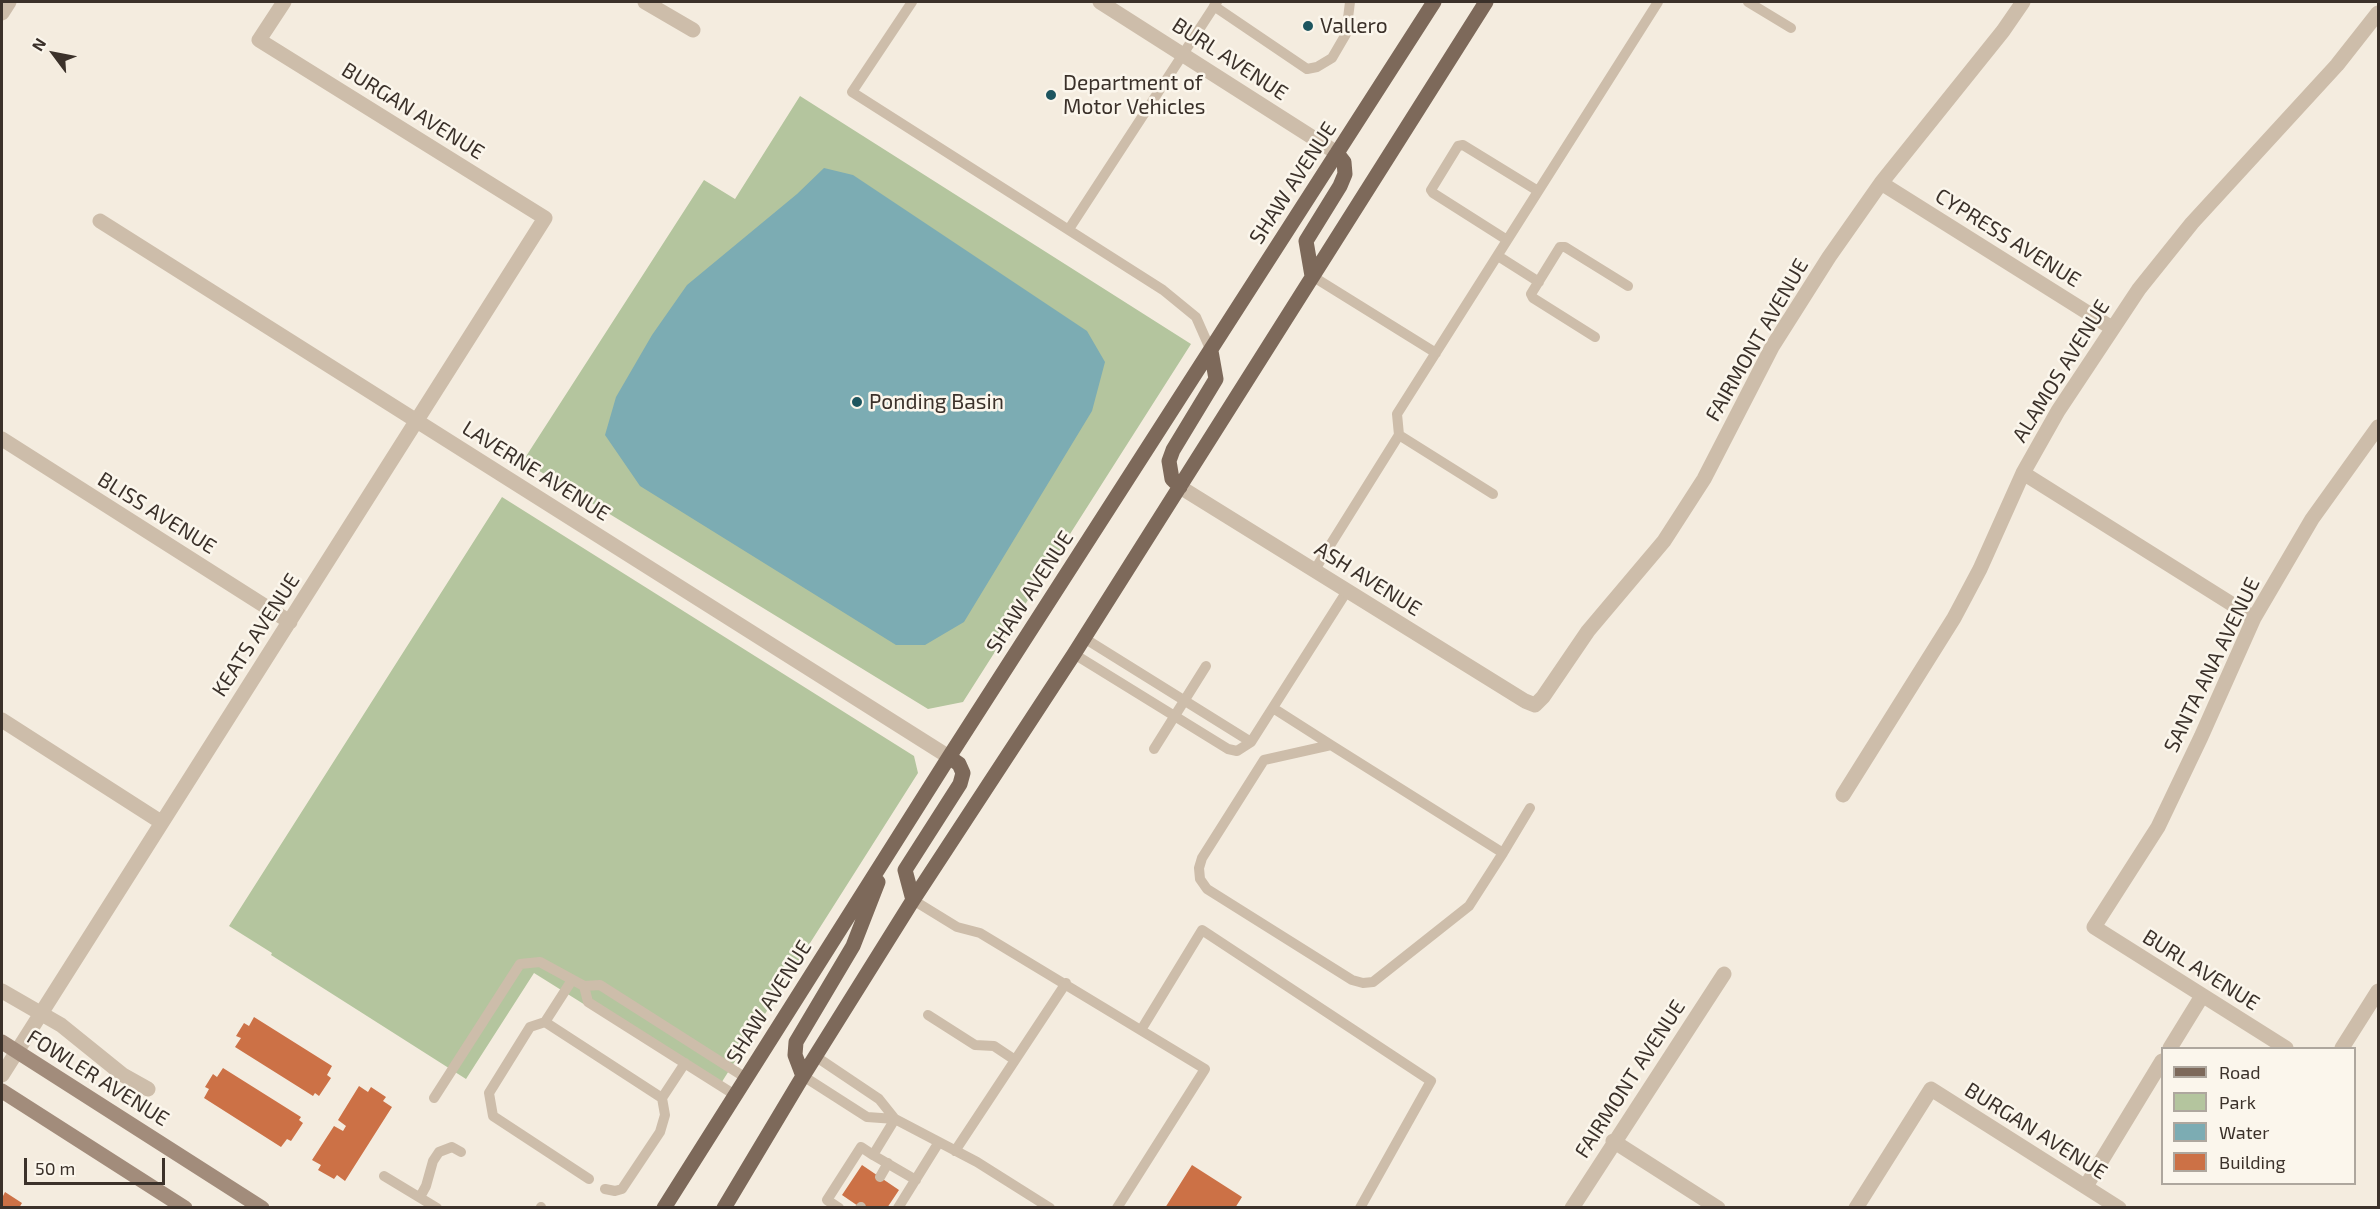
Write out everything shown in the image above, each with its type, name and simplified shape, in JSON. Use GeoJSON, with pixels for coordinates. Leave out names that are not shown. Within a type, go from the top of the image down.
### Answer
{"type":"FeatureCollection","features":[{"type":"Feature","properties":{"kind":"main road","name":"SHAW AVENUE"},"geometry":{"type":"LineString","coordinates":[[664,1208],[949,757],[1434,2]]}},
{"type":"Feature","properties":{"kind":"main road"},"geometry":{"type":"LineString","coordinates":[[724,1208],[815,1056],[913,900],[1074,654],[1486,2]]}},
{"type":"Feature","properties":{"kind":"main road"},"geometry":{"type":"LineString","coordinates":[[1312,276],[1306,241],[1345,174],[1344,162],[1337,153]]}},
{"type":"Feature","properties":{"kind":"main road"},"geometry":{"type":"LineString","coordinates":[[1180,487],[1172,479],[1169,461],[1173,450],[1216,379],[1211,351]]}},
{"type":"Feature","properties":{"kind":"main road"},"geometry":{"type":"LineString","coordinates":[[913,900],[905,870],[960,784],[963,773],[958,764],[949,757]]}},
{"type":"Feature","properties":{"kind":"main road"},"geometry":{"type":"LineString","coordinates":[[803,1076],[795,1055],[796,1042],[853,946],[891,848]]}},
{"type":"Feature","properties":{"kind":"main road","name":"FOWLER AVENUE"},"geometry":{"type":"LineString","coordinates":[[2,1042],[262,1208]]}},
{"type":"Feature","properties":{"kind":"main road"},"geometry":{"type":"LineString","coordinates":[[2,1091],[185,1208]]}},
{"type":"Feature","properties":{"kind":"street"},"geometry":{"type":"LineString","coordinates":[[2,13],[9,2]]}},
{"type":"Feature","properties":{"kind":"street","name":"BURGAN AVENUE"},"geometry":{"type":"LineString","coordinates":[[284,2],[259,40],[544,218]]}},
{"type":"Feature","properties":{"kind":"street"},"geometry":{"type":"LineString","coordinates":[[645,2],[693,30]]}},
{"type":"Feature","properties":{"kind":"street","name":"BURL AVENUE"},"geometry":{"type":"LineString","coordinates":[[1101,2],[1337,153]]}},
{"type":"Feature","properties":{"kind":"street","name":"FAIRMONT AVENUE"},"geometry":{"type":"LineString","coordinates":[[1535,705],[1543,697],[1588,631],[1664,541],[1704,479],[1772,347],[1829,257],[1881,183],[2024,2]]}},
{"type":"Feature","properties":{"kind":"street","name":"ALAMOS AVENUE"},"geometry":{"type":"LineString","coordinates":[[1843,795],[1954,618],[1980,569],[2023,473],[2058,411],[2112,328],[2139,289],[2192,223],[2337,65],[2379,13]]}},
{"type":"Feature","properties":{"kind":"street","name":"CYPRESS AVENUE"},"geometry":{"type":"LineString","coordinates":[[1881,183],[2112,328]]}},
{"type":"Feature","properties":{"kind":"street","name":"KEATS AVENUE"},"geometry":{"type":"LineString","coordinates":[[2,1075],[544,218]]}},
{"type":"Feature","properties":{"kind":"street","name":"LAVERNE AVENUE"},"geometry":{"type":"LineString","coordinates":[[100,221],[949,757]]}},
{"type":"Feature","properties":{"kind":"street","name":"SANTA ANA AVENUE"},"geometry":{"type":"LineString","coordinates":[[2094,927],[2158,827],[2201,737],[2253,618],[2312,519],[2379,427]]}},
{"type":"Feature","properties":{"kind":"street","name":"BLISS AVENUE"},"geometry":{"type":"LineString","coordinates":[[2,440],[290,622]]}},
{"type":"Feature","properties":{"kind":"street"},"geometry":{"type":"LineString","coordinates":[[2023,473],[2253,618]]}},
{"type":"Feature","properties":{"kind":"street","name":"ASH AVENUE"},"geometry":{"type":"LineString","coordinates":[[1180,487],[1525,701],[1535,705]]}},
{"type":"Feature","properties":{"kind":"street"},"geometry":{"type":"LineString","coordinates":[[2,720],[161,822]]}},
{"type":"Feature","properties":{"kind":"street","name":"BURL AVENUE"},"geometry":{"type":"LineString","coordinates":[[2094,927],[2284,1047]]}},
{"type":"Feature","properties":{"kind":"street","name":"FAIRMONT AVENUE"},"geometry":{"type":"LineString","coordinates":[[1572,1208],[1613,1141],[1724,974]]}},
{"type":"Feature","properties":{"kind":"street","name":"FOWLER AVENUE"},"geometry":{"type":"LineString","coordinates":[[2,991],[61,1025],[123,1075],[148,1089]]}},
{"type":"Feature","properties":{"kind":"street"},"geometry":{"type":"LineString","coordinates":[[2343,1047],[2379,991]]}},
{"type":"Feature","properties":{"kind":"street"},"geometry":{"type":"LineString","coordinates":[[2171,1047],[2202,996]]}},
{"type":"Feature","properties":{"kind":"street"},"geometry":{"type":"LineString","coordinates":[[2086,1186],[2161,1063]]}},
{"type":"Feature","properties":{"kind":"street","name":"BURGAN AVENUE"},"geometry":{"type":"LineString","coordinates":[[1856,1208],[1931,1089],[2119,1208]]}},
{"type":"Feature","properties":{"kind":"street"},"geometry":{"type":"LineString","coordinates":[[1613,1141],[1718,1208]]}},
{"type":"Feature","properties":{"kind":"lane"},"geometry":{"type":"LineString","coordinates":[[912,2],[852,92],[1163,290],[1196,317],[1211,351]]}},
{"type":"Feature","properties":{"kind":"lane"},"geometry":{"type":"LineString","coordinates":[[1070,229],[1216,4],[1306,69],[1317,67],[1332,58],[1346,34],[1350,2]]}},
{"type":"Feature","properties":{"kind":"lane"},"geometry":{"type":"LineString","coordinates":[[1314,570],[1399,435],[1397,414],[1658,2]]}},
{"type":"Feature","properties":{"kind":"lane"},"geometry":{"type":"LineString","coordinates":[[1748,2],[1791,28]]}},
{"type":"Feature","properties":{"kind":"lane"},"geometry":{"type":"LineString","coordinates":[[1507,240],[1433,193],[1431,190],[1447,163],[1458,146],[1463,145],[1538,191]]}},
{"type":"Feature","properties":{"kind":"lane"},"geometry":{"type":"LineString","coordinates":[[1595,337],[1533,298],[1532,294],[1560,248],[1565,247],[1628,286]]}},
{"type":"Feature","properties":{"kind":"lane"},"geometry":{"type":"LineString","coordinates":[[1498,255],[1539,282]]}},
{"type":"Feature","properties":{"kind":"lane"},"geometry":{"type":"LineString","coordinates":[[1312,276],[1436,353]]}},
{"type":"Feature","properties":{"kind":"lane"},"geometry":{"type":"LineString","coordinates":[[1399,435],[1493,494]]}},
{"type":"Feature","properties":{"kind":"lane"},"geometry":{"type":"LineString","coordinates":[[1074,654],[1236,752],[1251,742],[1347,591]]}},
{"type":"Feature","properties":{"kind":"lane"},"geometry":{"type":"LineString","coordinates":[[1084,638],[1251,742]]}},
{"type":"Feature","properties":{"kind":"lane"},"geometry":{"type":"LineString","coordinates":[[1154,749],[1206,666]]}},
{"type":"Feature","properties":{"kind":"lane"},"geometry":{"type":"LineString","coordinates":[[1273,708],[1503,853]]}},
{"type":"Feature","properties":{"kind":"lane"},"geometry":{"type":"LineString","coordinates":[[1331,745],[1264,760],[1202,858],[1200,879],[1207,889],[1352,980],[1363,983],[1373,982],[1469,906],[1530,808]]}},
{"type":"Feature","properties":{"kind":"lane"},"geometry":{"type":"LineString","coordinates":[[913,900],[957,927],[980,933],[1205,1069],[1117,1208]]}},
{"type":"Feature","properties":{"kind":"lane"},"geometry":{"type":"LineString","coordinates":[[1141,1030],[1202,930],[1431,1081],[1360,1208]]}},
{"type":"Feature","properties":{"kind":"lane"},"geometry":{"type":"LineString","coordinates":[[434,1098],[520,964],[540,962],[584,986],[600,985],[746,1078]]}},
{"type":"Feature","properties":{"kind":"lane"},"geometry":{"type":"LineString","coordinates":[[572,980],[545,1022],[530,1027],[489,1093],[493,1116],[589,1179]]}},
{"type":"Feature","properties":{"kind":"lane"},"geometry":{"type":"LineString","coordinates":[[955,1151],[1065,983]]}},
{"type":"Feature","properties":{"kind":"lane"},"geometry":{"type":"LineString","coordinates":[[584,986],[588,1002],[735,1095]]}},
{"type":"Feature","properties":{"kind":"lane"},"geometry":{"type":"LineString","coordinates":[[928,1015],[975,1045],[994,1046],[1015,1060]]}},
{"type":"Feature","properties":{"kind":"lane"},"geometry":{"type":"LineString","coordinates":[[545,1022],[662,1098]]}},
{"type":"Feature","properties":{"kind":"lane"},"geometry":{"type":"LineString","coordinates":[[815,1056],[879,1099],[895,1119],[955,1151],[1050,1208]]}},
{"type":"Feature","properties":{"kind":"lane"},"geometry":{"type":"LineString","coordinates":[[605,1189],[615,1191],[622,1189],[660,1132],[665,1115],[662,1098],[685,1063]]}},
{"type":"Feature","properties":{"kind":"lane"},"geometry":{"type":"LineString","coordinates":[[803,1076],[867,1117],[895,1119]]}},
{"type":"Feature","properties":{"kind":"lane"},"geometry":{"type":"LineString","coordinates":[[873,1155],[895,1119]]}},
{"type":"Feature","properties":{"kind":"lane"},"geometry":{"type":"LineString","coordinates":[[898,1208],[939,1143]]}},
{"type":"Feature","properties":{"kind":"lane"},"geometry":{"type":"LineString","coordinates":[[420,1197],[426,1186],[433,1161],[439,1152],[452,1147],[461,1152]]}},
{"type":"Feature","properties":{"kind":"lane"},"geometry":{"type":"LineString","coordinates":[[839,1208],[827,1200],[861,1147],[916,1180]]}},
{"type":"Feature","properties":{"kind":"lane"},"geometry":{"type":"LineString","coordinates":[[880,1177],[888,1163]]}},
{"type":"Feature","properties":{"kind":"lane"},"geometry":{"type":"LineString","coordinates":[[384,1176],[437,1208]]}},
{"type":"Feature","properties":{"kind":"green space","name":"Ponding Basin"},"geometry":{"type":"Polygon","coordinates":[[[800,96],[1191,344],[963,702],[928,709],[523,461],[704,180],[735,199],[800,96]]]}},
{"type":"Feature","properties":{"kind":"green space"},"geometry":{"type":"Polygon","coordinates":[[[502,497],[914,756],[918,773],[718,1088],[534,973],[466,1079],[229,926],[502,497]]]}},
{"type":"Feature","properties":{"kind":"water","name":"Ponding Basin"},"geometry":{"type":"Polygon","coordinates":[[[824,168],[853,175],[1087,331],[1105,362],[1092,411],[964,622],[925,645],[896,645],[640,486],[605,435],[616,397],[652,335],[687,285],[797,194],[824,168]]]}},
{"type":"Feature","properties":{"kind":"building"},"geometry":{"type":"Polygon","coordinates":[[[254,1017],[332,1066],[327,1075],[331,1078],[319,1096],[315,1093],[313,1096],[235,1047],[241,1038],[236,1036],[244,1023],[249,1026],[254,1017]]]}},
{"type":"Feature","properties":{"kind":"building"},"geometry":{"type":"Polygon","coordinates":[[[223,1068],[301,1117],[299,1120],[303,1123],[291,1141],[287,1139],[281,1147],[204,1098],[209,1089],[205,1087],[213,1074],[217,1077],[223,1068]]]}},
{"type":"Feature","properties":{"kind":"building"},"geometry":{"type":"Polygon","coordinates":[[[359,1086],[368,1092],[371,1087],[386,1097],[383,1101],[392,1107],[345,1181],[337,1175],[334,1179],[318,1170],[321,1165],[312,1160],[334,1126],[343,1131],[346,1126],[338,1120],[359,1086]]]}},
{"type":"Feature","properties":{"kind":"building"},"geometry":{"type":"Polygon","coordinates":[[[862,1165],[899,1190],[887,1208],[861,1208],[842,1195],[862,1165]]]}},
{"type":"Feature","properties":{"kind":"building"},"geometry":{"type":"Polygon","coordinates":[[[1192,1165],[1242,1197],[1235,1208],[1165,1208],[1192,1165]]]}},
{"type":"Feature","properties":{"kind":"building"},"geometry":{"type":"Polygon","coordinates":[[[5,1192],[22,1203],[19,1208],[2,1208],[2,1198],[5,1192]]]}},
{"type":"Feature","properties":{"kind":"place","name":"Vallero"},"geometry":{"type":"Point","coordinates":[1308,26]}},
{"type":"Feature","properties":{"kind":"place","name":"Department of Motor Vehicles"},"geometry":{"type":"Point","coordinates":[1051,95]}},
{"type":"Feature","properties":{"kind":"place","name":"Ponding Basin"},"geometry":{"type":"Point","coordinates":[857,402]}}]}
